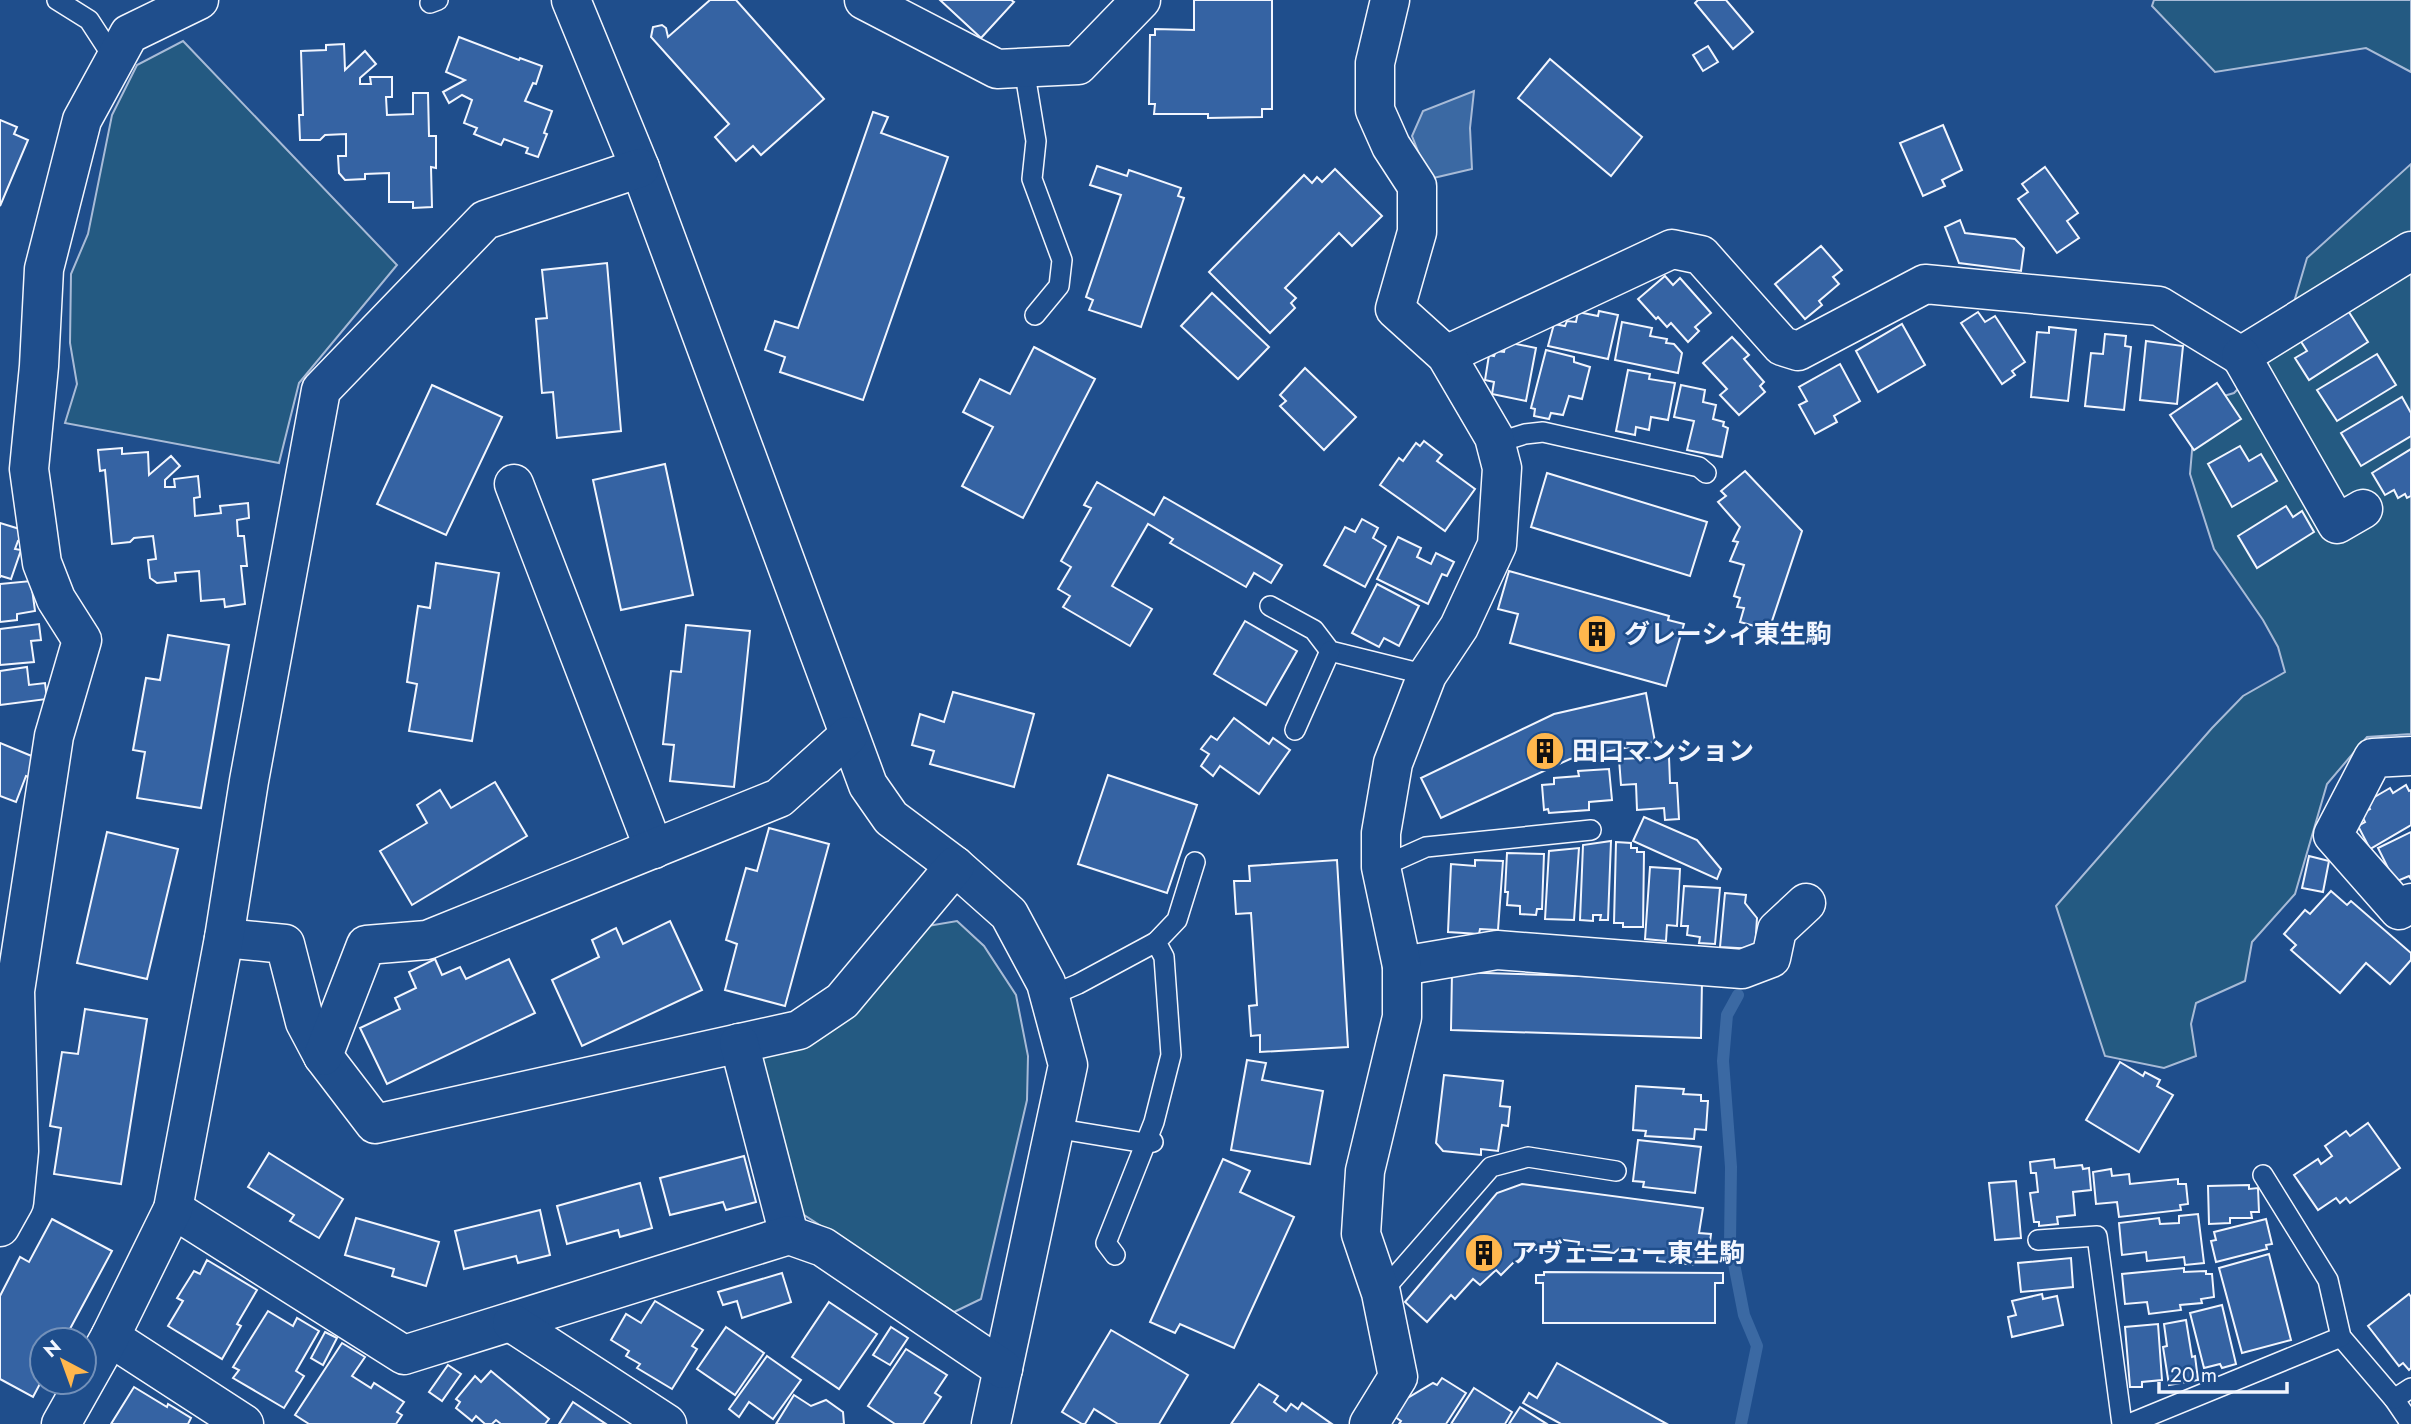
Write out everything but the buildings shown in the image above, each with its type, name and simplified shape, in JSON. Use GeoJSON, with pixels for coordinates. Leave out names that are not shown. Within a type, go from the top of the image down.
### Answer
{"type":"FeatureCollection","features":[{"type":"Feature","properties":{"kind":"street"},"geometry":{"type":"LineString","coordinates":[[0,1227],[14,1202],[19,1151],[15,991],[54,736],[82,640],[56,599],[43,564],[29,469],[39,366],[44,269],[82,120],[129,34],[199,0]]}},
{"type":"Feature","properties":{"kind":"street"},"geometry":{"type":"LineString","coordinates":[[571,0],[640,168],[868,785],[891,818],[955,866],[1009,914],[1046,983],[1050,996],[1068,1065],[991,1424]]}},
{"type":"Feature","properties":{"kind":"street"},"geometry":{"type":"LineString","coordinates":[[864,0],[997,69],[1078,65],[1141,0]]}},
{"type":"Feature","properties":{"kind":"street"},"geometry":{"type":"LineString","coordinates":[[1369,1424],[1398,1377],[1381,1293],[1361,1234],[1365,1171],[1402,1017],[1402,966],[1381,867],[1381,833],[1393,763],[1427,674],[1459,626],[1497,545],[1502,468],[1496,443],[1446,355],[1395,309],[1417,232],[1417,187],[1391,146],[1375,110],[1375,63],[1390,0]]}},
{"type":"Feature","properties":{"kind":"street"},"geometry":{"type":"LineString","coordinates":[[61,1424],[110,1337],[173,1209],[321,390],[485,220],[640,168]]}},
{"type":"Feature","properties":{"kind":"street"},"geometry":{"type":"LineString","coordinates":[[1446,355],[1672,249],[1701,255],[1782,346],[1798,351],[1925,284],[2159,306],[2241,356],[2337,524],[2363,509]]}},
{"type":"Feature","properties":{"kind":"street"},"geometry":{"type":"LineString","coordinates":[[2241,356],[2411,251]]}},
{"type":"Feature","properties":{"kind":"street"},"geometry":{"type":"LineString","coordinates":[[514,484],[654,849]]}},
{"type":"Feature","properties":{"kind":"street"},"geometry":{"type":"LineString","coordinates":[[323,1056],[366,945],[427,940],[779,798],[848,736]]}},
{"type":"Feature","properties":{"kind":"street"},"geometry":{"type":"LineString","coordinates":[[2411,756],[2372,758],[2333,835],[2399,910],[2411,904]]}},
{"type":"Feature","properties":{"kind":"street"},"geometry":{"type":"LineString","coordinates":[[224,938],[285,944],[305,1022],[323,1056],[375,1124],[799,1030],[842,1002],[955,866]]}},
{"type":"Feature","properties":{"kind":"street"},"geometry":{"type":"LineString","coordinates":[[1402,966],[1497,950],[1742,969],[1772,958],[1777,930],[1806,903]]}},
{"type":"Feature","properties":{"kind":"street"},"geometry":{"type":"LineString","coordinates":[[739,1043],[789,1235]]}},
{"type":"Feature","properties":{"kind":"street"},"geometry":{"type":"LineString","coordinates":[[173,1209],[404,1355],[789,1235],[823,1247],[1003,1369]]}},
{"type":"Feature","properties":{"kind":"street"},"geometry":{"type":"LineString","coordinates":[[512,1323],[667,1424]]}},
{"type":"Feature","properties":{"kind":"street"},"geometry":{"type":"LineString","coordinates":[[110,1337],[243,1424]]}},
{"type":"Feature","properties":{"kind":"lane"},"geometry":{"type":"LineString","coordinates":[[57,0],[89,20],[115,60]]}},
{"type":"Feature","properties":{"kind":"lane"},"geometry":{"type":"LineString","coordinates":[[1024,68],[1036,141],[1032,179],[1062,260],[1059,286],[1035,315]]}},
{"type":"Feature","properties":{"kind":"lane"},"geometry":{"type":"LineString","coordinates":[[1496,443],[1544,432],[1699,467],[1706,473]]}},
{"type":"Feature","properties":{"kind":"lane"},"geometry":{"type":"LineString","coordinates":[[1270,606],[1314,630],[1330,651],[1427,674]]}},
{"type":"Feature","properties":{"kind":"lane"},"geometry":{"type":"LineString","coordinates":[[1295,730],[1330,651]]}},
{"type":"Feature","properties":{"kind":"lane"},"geometry":{"type":"LineString","coordinates":[[1381,867],[1426,847],[1591,830]]}},
{"type":"Feature","properties":{"kind":"lane"},"geometry":{"type":"LineString","coordinates":[[1050,996],[1156,942],[1177,920],[1195,862]]}},
{"type":"Feature","properties":{"kind":"lane"},"geometry":{"type":"LineString","coordinates":[[1115,1255],[1106,1243],[1149,1143],[1171,1055],[1164,957],[1156,942]]}},
{"type":"Feature","properties":{"kind":"lane"},"geometry":{"type":"LineString","coordinates":[[1054,1128],[1149,1143]]}},
{"type":"Feature","properties":{"kind":"lane"},"geometry":{"type":"LineString","coordinates":[[1381,1293],[1492,1167],[1528,1157],[1616,1171]]}},
{"type":"Feature","properties":{"kind":"lane"},"geometry":{"type":"LineString","coordinates":[[2263,1175],[2328,1280],[2341,1337],[2394,1399],[2411,1424]]}},
{"type":"Feature","properties":{"kind":"lane"},"geometry":{"type":"LineString","coordinates":[[2038,1240],[2096,1236],[2122,1424]]}},
{"type":"Feature","properties":{"kind":"lane"},"geometry":{"type":"LineString","coordinates":[[2129,1424],[2341,1337]]}},
{"type":"Feature","properties":{"kind":"lane"},"geometry":{"type":"LineString","coordinates":[[2394,1399],[2411,1388]]}},
{"type":"Feature","properties":{"kind":"shaded area"},"geometry":{"type":"Polygon","coordinates":[[[2154,0],[2411,0],[2411,72],[2366,48],[2215,72],[2152,6],[2154,0]]]}},
{"type":"Feature","properties":{"kind":"shaded area"},"geometry":{"type":"Polygon","coordinates":[[[183,41],[397,265],[299,383],[279,463],[65,423],[77,384],[70,343],[71,274],[88,234],[112,115],[137,65],[183,41]]]}},
{"type":"Feature","properties":{"kind":"shaded area"},"geometry":{"type":"Polygon","coordinates":[[[1474,91],[1470,128],[1472,169],[1429,179],[1412,136],[1423,111],[1474,91]]]}},
{"type":"Feature","properties":{"kind":"shaded area"},"geometry":{"type":"Polygon","coordinates":[[[2411,164],[2411,734],[2367,737],[2327,784],[2295,894],[2252,942],[2245,981],[2196,1003],[2191,1024],[2196,1056],[2164,1068],[2105,1056],[2056,906],[2243,696],[2285,672],[2278,647],[2263,620],[2214,549],[2190,474],[2196,404],[2234,393],[2282,343],[2307,258],[2411,164]]]}},
{"type":"Feature","properties":{"kind":"shaded area"},"geometry":{"type":"Polygon","coordinates":[[[957,921],[984,946],[1016,995],[1028,1056],[1027,1100],[981,1299],[954,1312],[804,1215],[791,1215],[752,1057],[922,927],[957,921]]]}},
{"type":"Feature","properties":{"kind":"waterway"},"geometry":{"type":"LineString","coordinates":[[1738,995],[1727,1015],[1723,1061],[1731,1167],[1730,1243],[1744,1315],[1757,1346],[1741,1424]]}},
{"type":"Feature","properties":{"kind":"place","name":"グレーシィ東生駒"},"geometry":{"type":"Point","coordinates":[1597,634]}},
{"type":"Feature","properties":{"kind":"place","name":"田口マンション"},"geometry":{"type":"Point","coordinates":[1545,751]}},
{"type":"Feature","properties":{"kind":"place","name":"アヴェニュー東生駒"},"geometry":{"type":"Point","coordinates":[1484,1253]}}]}
